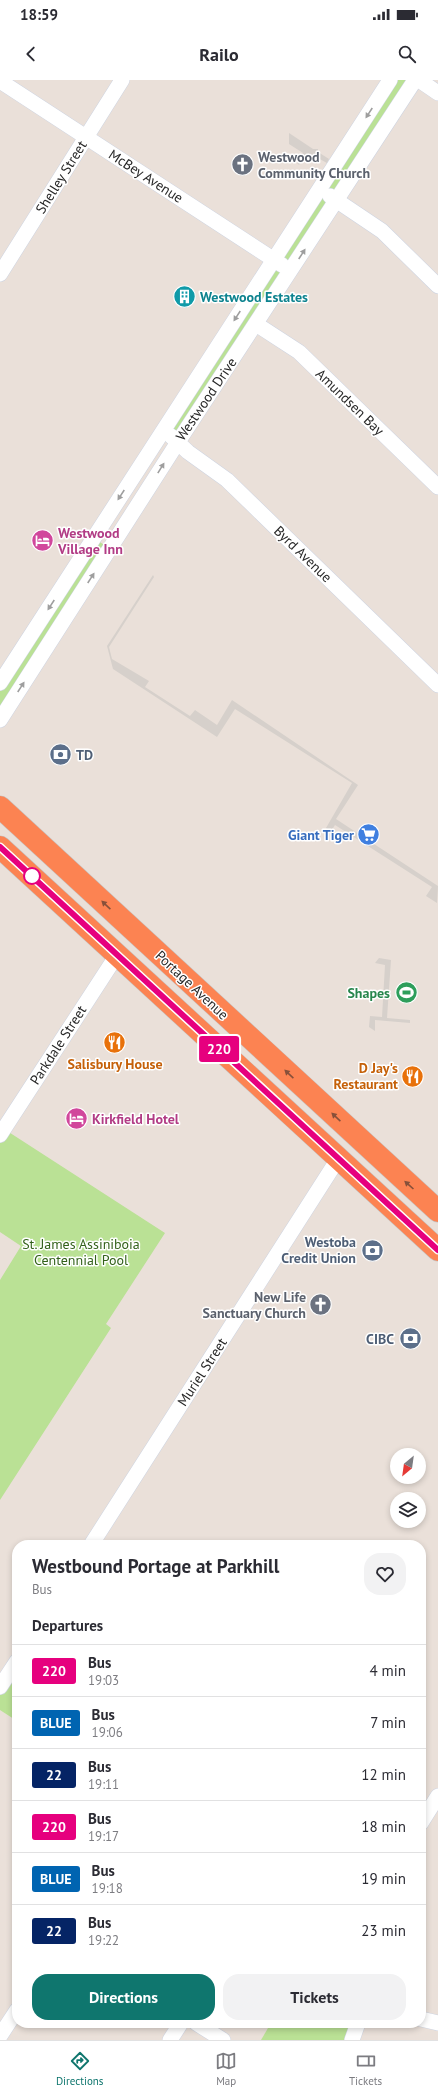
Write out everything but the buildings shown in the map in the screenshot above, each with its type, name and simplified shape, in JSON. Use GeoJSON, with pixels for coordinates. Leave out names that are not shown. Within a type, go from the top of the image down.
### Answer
{"type":"FeatureCollection","features":[{"type":"Feature","properties":{"kind":"highway","name":"Portage Avenue"},"geometry":{"type":"LineString","coordinates":[[0,807],[438,1211]]}},
{"type":"Feature","properties":{"kind":"highway","name":"Portage Avenue"},"geometry":{"type":"LineString","coordinates":[[0,847],[438,1250]]}},
{"type":"Feature","properties":{"kind":"street","name":"Shelley Street"},"geometry":{"type":"LineString","coordinates":[[0,274],[122,80]]}},
{"type":"Feature","properties":{"kind":"street","name":"Westwood Drive"},"geometry":{"type":"LineString","coordinates":[[0,683],[390,80]]}},
{"type":"Feature","properties":{"kind":"street","name":"Westwood Drive"},"geometry":{"type":"LineString","coordinates":[[0,720],[178,442],[338,201],[415,80]]}},
{"type":"Feature","properties":{"kind":"street"},"geometry":{"type":"LineString","coordinates":[[419,80],[438,93]]}},
{"type":"Feature","properties":{"kind":"street","name":"McBey Avenue"},"geometry":{"type":"LineString","coordinates":[[0,81],[292,271]]}},
{"type":"Feature","properties":{"kind":"street"},"geometry":{"type":"LineString","coordinates":[[320,189],[382,231],[438,286]]}},
{"type":"Feature","properties":{"kind":"street","name":"Amundsen Bay"},"geometry":{"type":"LineString","coordinates":[[256,324],[299,352],[438,487]]}},
{"type":"Feature","properties":{"kind":"street","name":"Byrd Avenue"},"geometry":{"type":"LineString","coordinates":[[163,429],[188,452],[218,473],[239,492],[438,685]]}},
{"type":"Feature","properties":{"kind":"street","name":"Parkdale Street"},"geometry":{"type":"LineString","coordinates":[[0,1135],[116,955]]}},
{"type":"Feature","properties":{"kind":"street","name":"Muriel Street"},"geometry":{"type":"LineString","coordinates":[[94,1540],[338,1159]]}},
{"type":"Feature","properties":{"kind":"street"},"geometry":{"type":"LineString","coordinates":[[0,1687],[12,1669]]}},
{"type":"Feature","properties":{"kind":"street"},"geometry":{"type":"LineString","coordinates":[[426,1816],[438,1796]]}},
{"type":"Feature","properties":{"kind":"street"},"geometry":{"type":"LineString","coordinates":[[0,2036],[12,2018]]}},
{"type":"Feature","properties":{"kind":"street"},"geometry":{"type":"LineString","coordinates":[[426,2020],[438,2024]]}},
{"type":"Feature","properties":{"kind":"street"},"geometry":{"type":"LineString","coordinates":[[170,2040],[178,2028]]}},
{"type":"Feature","properties":{"kind":"street"},"geometry":{"type":"LineString","coordinates":[[204,2028],[223,2040]]}},
{"type":"Feature","properties":{"kind":"street"},"geometry":{"type":"LineString","coordinates":[[352,2040],[356,2028]]}},
{"type":"Feature","properties":{"kind":"green space"},"geometry":{"type":"Polygon","coordinates":[[[390,80],[415,80],[178,442],[163,429],[390,80]]]}},
{"type":"Feature","properties":{"kind":"green space"},"geometry":{"type":"Polygon","coordinates":[[[94,538],[110,549],[0,720],[0,683],[94,538]]]}},
{"type":"Feature","properties":{"kind":"green space","name":"St. James Assiniboia Centennial Pool"},"geometry":{"type":"Polygon","coordinates":[[[4,1129],[165,1233],[106,1324],[111,1328],[0,1500],[0,1280],[21,1246],[0,1232],[0,1135],[4,1129]]]}},
{"type":"Feature","properties":{"kind":"green space"},"geometry":{"type":"Polygon","coordinates":[[[12,1669],[12,1718],[0,1710],[0,1687],[12,1669]]]}},
{"type":"Feature","properties":{"kind":"green space"},"geometry":{"type":"Polygon","coordinates":[[[268,2028],[356,2028],[352,2040],[261,2040],[268,2028]]]}},
{"type":"Feature","properties":{"kind":"shaded area"},"geometry":{"type":"Polygon","coordinates":[[[289,133],[313,149],[318,149],[318,152],[329,159],[327,163],[316,157],[312,160],[308,158],[306,162],[302,161],[299,165],[297,163],[303,153],[289,144],[289,133]]]}},
{"type":"Feature","properties":{"kind":"shaded area"},"geometry":{"type":"Polygon","coordinates":[[[153,575],[154,577],[109,647],[112,659],[149,681],[145,687],[190,716],[195,710],[217,725],[232,700],[358,785],[336,819],[438,886],[437,903],[426,896],[432,887],[335,825],[330,833],[326,828],[352,783],[235,709],[217,737],[113,669],[107,646],[153,575]]]}},
{"type":"Feature","properties":{"kind":"shaded area"},"geometry":{"type":"Polygon","coordinates":[[[379,958],[391,960],[387,1018],[410,1020],[410,1023],[375,1020],[375,1031],[369,1027],[370,1016],[382,1017],[385,965],[375,963],[379,958]]]}},
{"type":"Feature","properties":{"kind":"bus line","name":"220"},"geometry":{"type":"LineString","coordinates":[[0,847],[438,1250]]}},
{"type":"Feature","properties":{"kind":"place","name":"Westwood Community Church"},"geometry":{"type":"Point","coordinates":[242,165]}},
{"type":"Feature","properties":{"kind":"place","name":"Westwood Estates"},"geometry":{"type":"Point","coordinates":[185,297]}},
{"type":"Feature","properties":{"kind":"place","name":"Westwood Village Inn"},"geometry":{"type":"Point","coordinates":[43,541]}},
{"type":"Feature","properties":{"kind":"place","name":"TD"},"geometry":{"type":"Point","coordinates":[60,755]}},
{"type":"Feature","properties":{"kind":"place","name":"Giant Tiger"},"geometry":{"type":"Point","coordinates":[369,835]}},
{"type":"Feature","properties":{"kind":"place","name":"Shapes"},"geometry":{"type":"Point","coordinates":[406,993]}},
{"type":"Feature","properties":{"kind":"place","name":"Salisbury House"},"geometry":{"type":"Point","coordinates":[115,1042]}},
{"type":"Feature","properties":{"kind":"place","name":"D Jay's Restaurant"},"geometry":{"type":"Point","coordinates":[413,1076]}},
{"type":"Feature","properties":{"kind":"place","name":"Kirkfield Hotel"},"geometry":{"type":"Point","coordinates":[77,1119]}},
{"type":"Feature","properties":{"kind":"place","name":"Westoba Credit Union"},"geometry":{"type":"Point","coordinates":[372,1250]}},
{"type":"Feature","properties":{"kind":"place","name":"New Life Sanctuary Church"},"geometry":{"type":"Point","coordinates":[321,1305]}},
{"type":"Feature","properties":{"kind":"place","name":"CIBC"},"geometry":{"type":"Point","coordinates":[410,1339]}}]}
